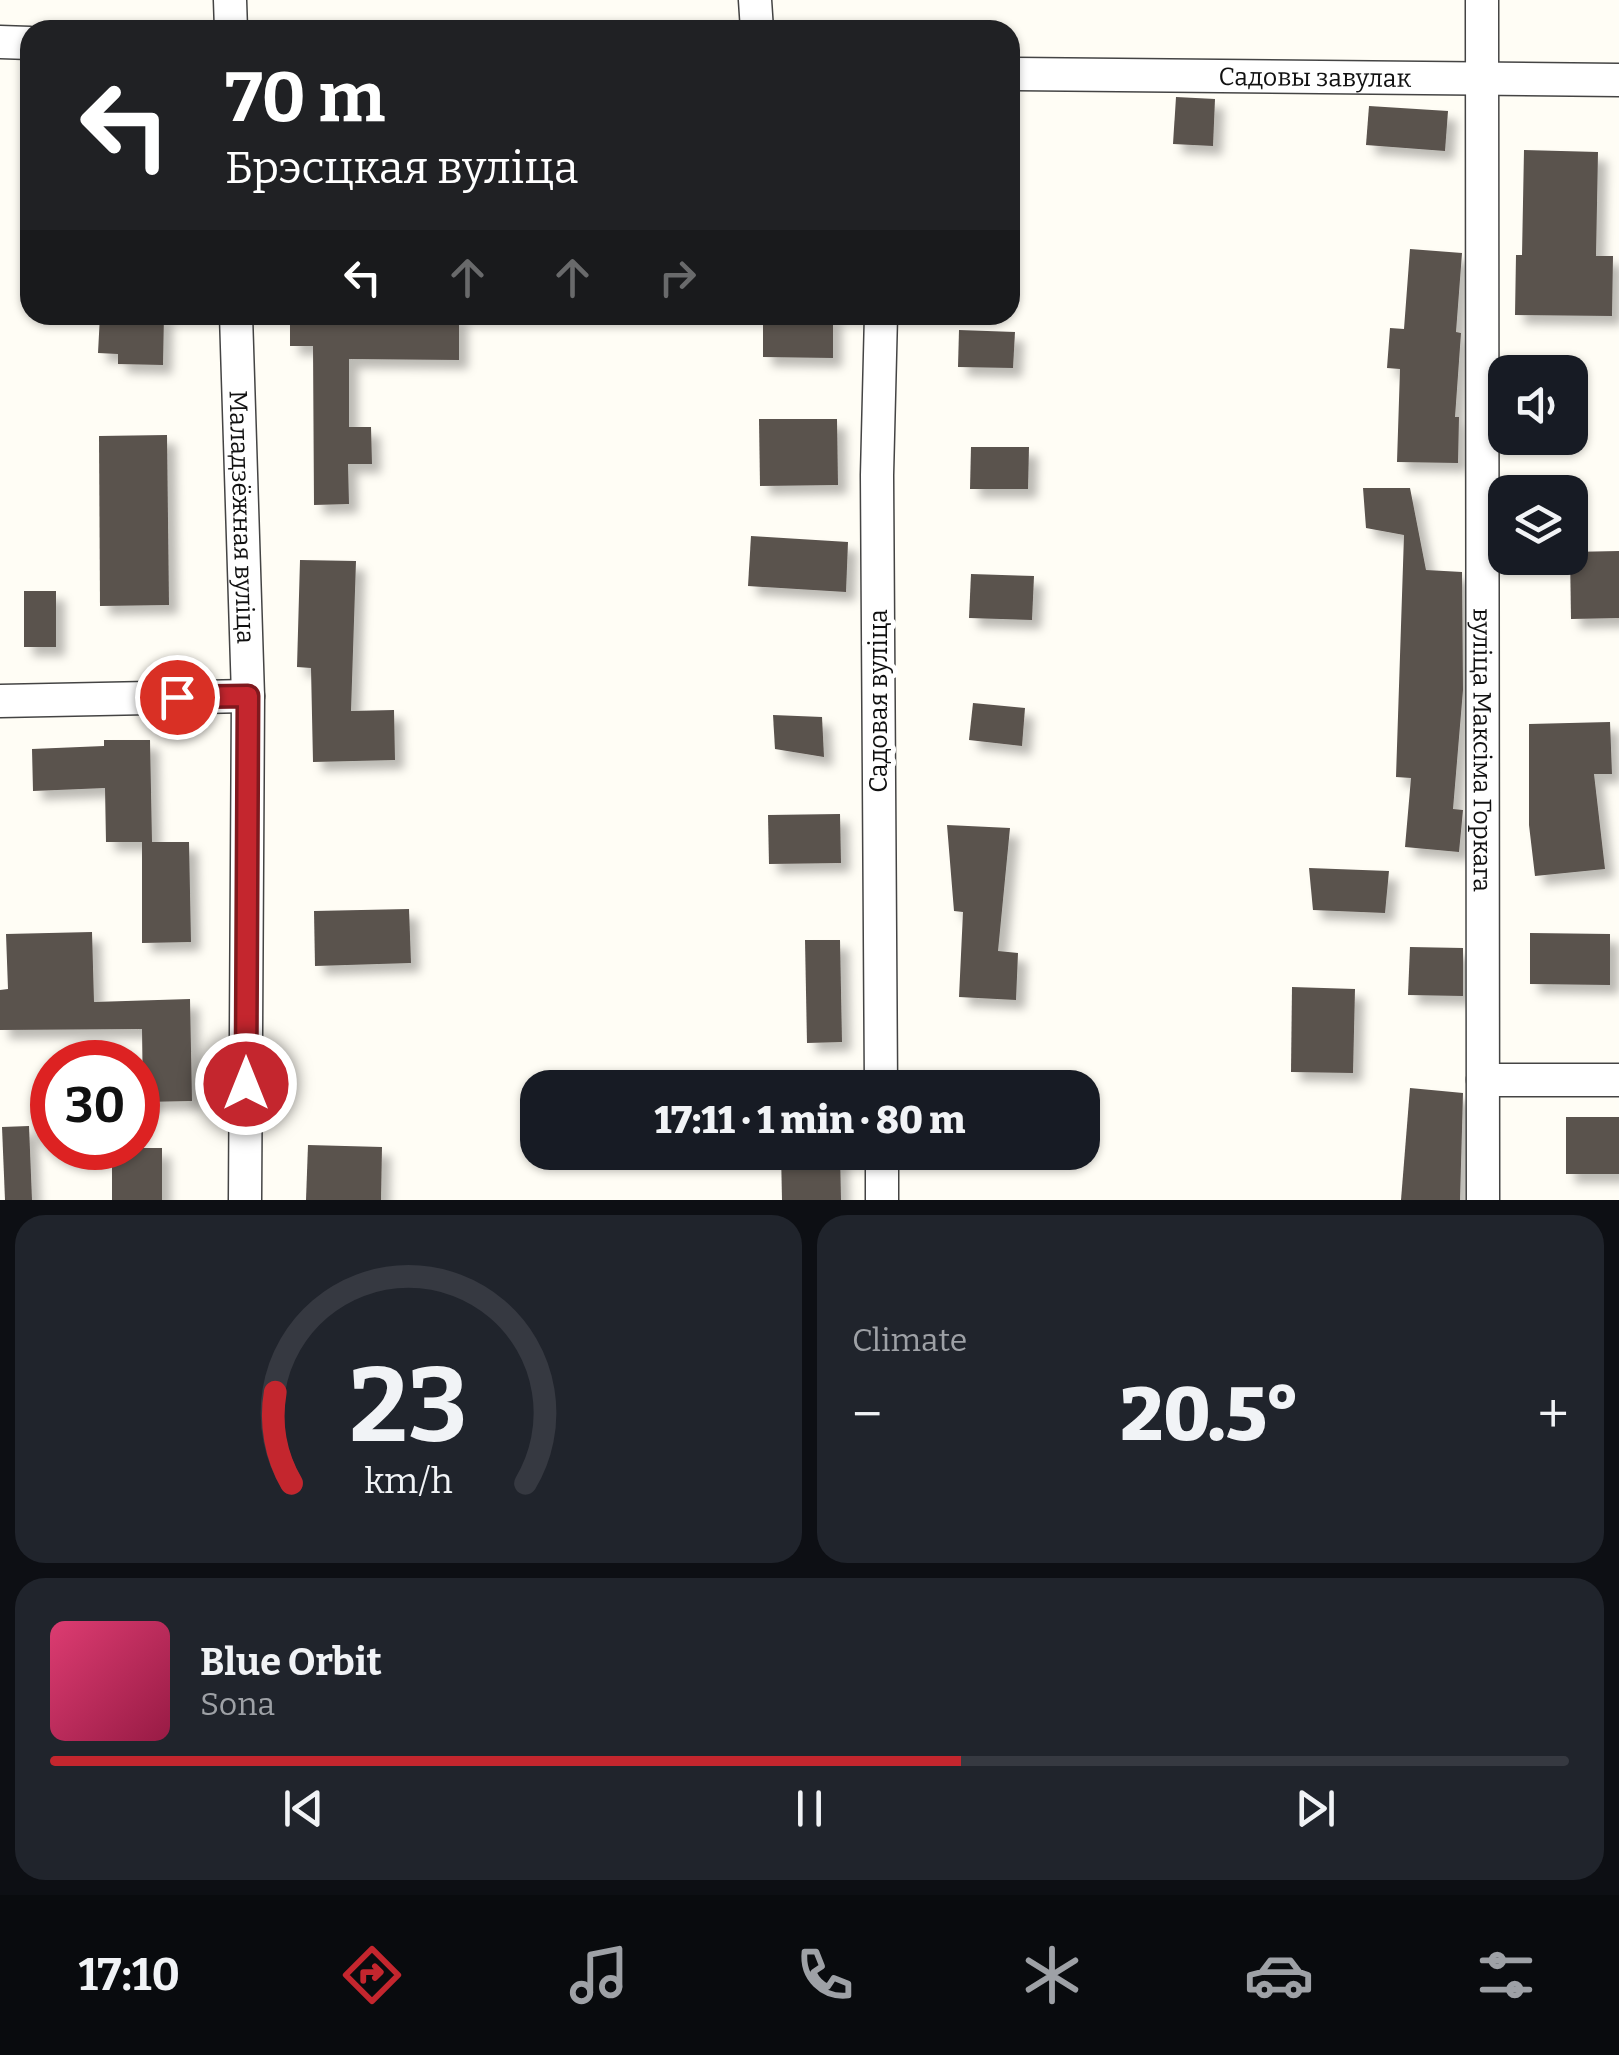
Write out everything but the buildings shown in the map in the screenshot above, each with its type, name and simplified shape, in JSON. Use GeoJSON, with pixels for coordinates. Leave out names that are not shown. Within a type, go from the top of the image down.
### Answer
{"type":"FeatureCollection","features":[{"type":"Feature","properties":{"kind":"street","name":"вуліца Максіма Горкага"},"geometry":{"type":"LineString","coordinates":[[1482,0],[1484,1200]]}},
{"type":"Feature","properties":{"kind":"street","name":"Садовы завулак"},"geometry":{"type":"LineString","coordinates":[[1020,74],[1619,80]]}},
{"type":"Feature","properties":{"kind":"street","name":"Маладзёжная вуліца"},"geometry":{"type":"LineString","coordinates":[[236,325],[248,696],[244,1200]]}},
{"type":"Feature","properties":{"kind":"street","name":"Садовая вуліца"},"geometry":{"type":"LineString","coordinates":[[880,1070],[877,475],[881,325]]}},
{"type":"Feature","properties":{"kind":"street"},"geometry":{"type":"LineString","coordinates":[[0,701],[248,696]]}},
{"type":"Feature","properties":{"kind":"street"},"geometry":{"type":"LineString","coordinates":[[1483,1080],[1619,1080]]}},
{"type":"Feature","properties":{"kind":"street"},"geometry":{"type":"LineString","coordinates":[[882,1170],[882,1200]]}},
{"type":"Feature","properties":{"kind":"route"},"geometry":{"type":"LineString","coordinates":[[177,697],[248,696],[246,1084]]}}]}
